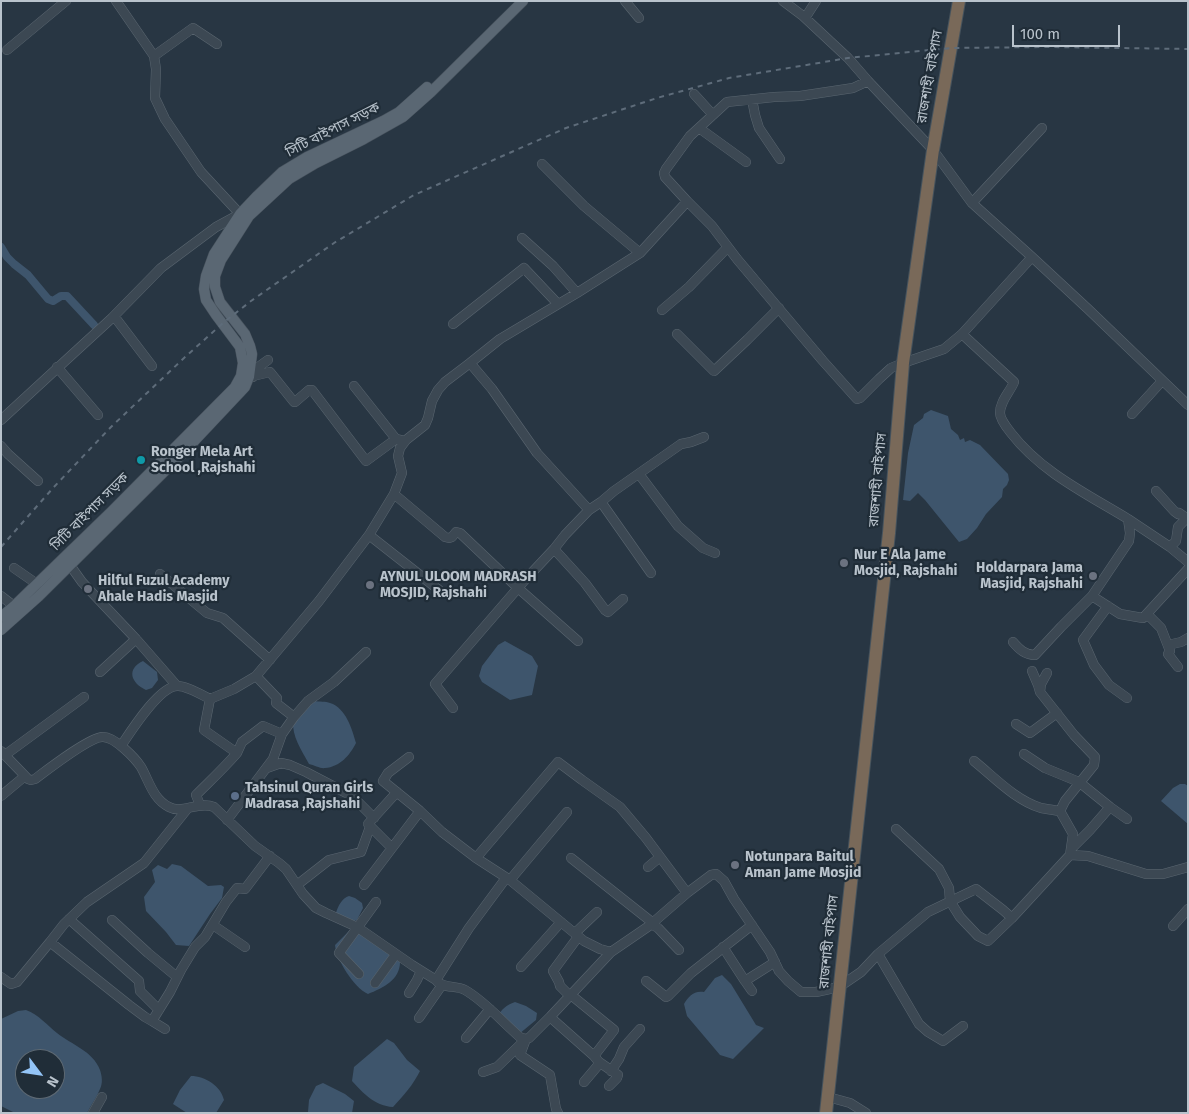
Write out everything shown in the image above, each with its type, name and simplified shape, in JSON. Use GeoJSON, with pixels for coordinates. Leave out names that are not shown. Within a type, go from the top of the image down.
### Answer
{"type":"FeatureCollection","features":[{"type":"Feature","properties":{"kind":"highway","name":"রাজশাহী বাইপাস"},"geometry":{"type":"LineString","coordinates":[[826,1113],[889,533],[903,363],[933,150],[959,1]]}},
{"type":"Feature","properties":{"kind":"main road","name":"সিটি বাইপাস সড়ক"},"geometry":{"type":"LineString","coordinates":[[1,617],[37,584],[66,561],[112,511],[235,387],[241,376],[243,363],[240,347],[206,300],[204,288],[214,254],[240,214],[282,172],[307,157],[399,112],[513,1]]}},
{"type":"Feature","properties":{"kind":"main road"},"geometry":{"type":"LineString","coordinates":[[1,630],[38,597],[66,561],[182,454],[239,393],[251,377],[252,354],[250,346],[245,334],[220,302],[215,287],[215,276],[222,260],[249,216],[289,179],[404,117],[523,1]]}},
{"type":"Feature","properties":{"kind":"street"},"geometry":{"type":"LineString","coordinates":[[7,50],[66,1]]}},
{"type":"Feature","properties":{"kind":"street"},"geometry":{"type":"LineString","coordinates":[[1,420],[114,316],[161,268],[216,227],[240,214],[202,172],[165,119],[155,98],[156,68],[154,56],[116,1]]}},
{"type":"Feature","properties":{"kind":"street"},"geometry":{"type":"LineString","coordinates":[[625,1],[638,18]]}},
{"type":"Feature","properties":{"kind":"street"},"geometry":{"type":"LineString","coordinates":[[783,1],[805,18],[848,58],[933,150],[972,203],[1088,309],[1188,405]]}},
{"type":"Feature","properties":{"kind":"street"},"geometry":{"type":"LineString","coordinates":[[805,18],[816,1]]}},
{"type":"Feature","properties":{"kind":"street"},"geometry":{"type":"LineString","coordinates":[[154,56],[193,28],[218,44]]}},
{"type":"Feature","properties":{"kind":"street"},"geometry":{"type":"LineString","coordinates":[[868,81],[853,88],[800,96],[727,102],[690,136],[664,173],[667,180],[712,226],[834,374],[857,399],[892,368],[944,350],[962,334],[1032,257]]}},
{"type":"Feature","properties":{"kind":"street"},"geometry":{"type":"LineString","coordinates":[[694,94],[713,115]]}},
{"type":"Feature","properties":{"kind":"street"},"geometry":{"type":"LineString","coordinates":[[752,99],[754,115],[759,128],[780,159]]}},
{"type":"Feature","properties":{"kind":"street"},"geometry":{"type":"LineString","coordinates":[[699,128],[746,162]]}},
{"type":"Feature","properties":{"kind":"street"},"geometry":{"type":"LineString","coordinates":[[972,203],[1042,128]]}},
{"type":"Feature","properties":{"kind":"street"},"geometry":{"type":"LineString","coordinates":[[542,164],[579,201],[640,253]]}},
{"type":"Feature","properties":{"kind":"street"},"geometry":{"type":"LineString","coordinates":[[251,377],[266,372],[272,373],[294,402],[309,390],[312,390],[366,461],[425,425],[432,401],[445,382],[500,339],[640,253],[687,201]]}},
{"type":"Feature","properties":{"kind":"street"},"geometry":{"type":"LineString","coordinates":[[522,238],[553,266],[577,293]]}},
{"type":"Feature","properties":{"kind":"street"},"geometry":{"type":"LineString","coordinates":[[662,310],[689,287],[728,247]]}},
{"type":"Feature","properties":{"kind":"street"},"geometry":{"type":"LineString","coordinates":[[453,324],[524,268],[558,304]]}},
{"type":"Feature","properties":{"kind":"street"},"geometry":{"type":"LineString","coordinates":[[677,334],[714,371],[779,308]]}},
{"type":"Feature","properties":{"kind":"street"},"geometry":{"type":"LineString","coordinates":[[114,316],[152,366]]}},
{"type":"Feature","properties":{"kind":"street"},"geometry":{"type":"LineString","coordinates":[[962,334],[1014,382],[1003,400],[1000,414],[1006,427],[1020,446],[1060,479],[1128,518],[1188,562]]}},
{"type":"Feature","properties":{"kind":"street"},"geometry":{"type":"LineString","coordinates":[[251,377],[257,368],[268,360]]}},
{"type":"Feature","properties":{"kind":"street"},"geometry":{"type":"LineString","coordinates":[[470,363],[492,389],[538,453],[589,510]]}},
{"type":"Feature","properties":{"kind":"street"},"geometry":{"type":"LineString","coordinates":[[58,367],[98,415]]}},
{"type":"Feature","properties":{"kind":"street"},"geometry":{"type":"LineString","coordinates":[[1132,414],[1162,381]]}},
{"type":"Feature","properties":{"kind":"street"},"geometry":{"type":"LineString","coordinates":[[121,746],[140,717],[165,690],[172,686],[180,685],[210,699],[234,689],[256,676],[369,535],[394,494],[402,473],[398,456],[400,440],[354,386]]}},
{"type":"Feature","properties":{"kind":"street"},"geometry":{"type":"LineString","coordinates":[[453,708],[435,684],[589,510],[682,444],[704,437]]}},
{"type":"Feature","properties":{"kind":"street"},"geometry":{"type":"LineString","coordinates":[[1,446],[38,481]]}},
{"type":"Feature","properties":{"kind":"street"},"geometry":{"type":"LineString","coordinates":[[639,474],[678,526],[703,548],[715,553]]}},
{"type":"Feature","properties":{"kind":"street"},"geometry":{"type":"LineString","coordinates":[[1156,491],[1174,511],[1187,519],[1178,527],[1176,541],[1170,547]]}},
{"type":"Feature","properties":{"kind":"street"},"geometry":{"type":"LineString","coordinates":[[394,494],[445,537],[449,538],[456,532],[460,533],[578,641]]}},
{"type":"Feature","properties":{"kind":"street"},"geometry":{"type":"LineString","coordinates":[[601,502],[651,573]]}},
{"type":"Feature","properties":{"kind":"street"},"geometry":{"type":"LineString","coordinates":[[1013,642],[1022,651],[1035,655],[1092,596],[1129,541],[1128,518]]}},
{"type":"Feature","properties":{"kind":"street"},"geometry":{"type":"LineString","coordinates":[[369,535],[439,590]]}},
{"type":"Feature","properties":{"kind":"street"},"geometry":{"type":"LineString","coordinates":[[554,549],[585,583],[605,610],[608,612],[623,599]]}},
{"type":"Feature","properties":{"kind":"street"},"geometry":{"type":"LineString","coordinates":[[66,561],[82,582],[178,686]]}},
{"type":"Feature","properties":{"kind":"street"},"geometry":{"type":"LineString","coordinates":[[14,568],[37,584]]}},
{"type":"Feature","properties":{"kind":"street"},"geometry":{"type":"LineString","coordinates":[[1092,596],[1120,614],[1143,618],[1188,569]]}},
{"type":"Feature","properties":{"kind":"street"},"geometry":{"type":"LineString","coordinates":[[160,574],[207,613],[223,618],[270,660]]}},
{"type":"Feature","properties":{"kind":"street"},"geometry":{"type":"LineString","coordinates":[[1,596],[14,606]]}},
{"type":"Feature","properties":{"kind":"street"},"geometry":{"type":"LineString","coordinates":[[1108,606],[1083,640],[1094,665],[1109,685],[1127,698]]}},
{"type":"Feature","properties":{"kind":"street"},"geometry":{"type":"LineString","coordinates":[[1147,614],[1161,628],[1170,651],[1168,654],[1178,666]]}},
{"type":"Feature","properties":{"kind":"street"},"geometry":{"type":"LineString","coordinates":[[1168,645],[1188,638]]}},
{"type":"Feature","properties":{"kind":"street"},"geometry":{"type":"LineString","coordinates":[[100,672],[136,639]]}},
{"type":"Feature","properties":{"kind":"street"},"geometry":{"type":"LineString","coordinates":[[227,820],[274,759],[282,734],[294,716],[308,701],[334,682],[366,652]]}},
{"type":"Feature","properties":{"kind":"street"},"geometry":{"type":"LineString","coordinates":[[1032,671],[1040,692],[1074,735],[1095,757],[1094,766],[1079,782],[1060,811]]}},
{"type":"Feature","properties":{"kind":"street"},"geometry":{"type":"LineString","coordinates":[[1040,692],[1041,684],[1047,674]]}},
{"type":"Feature","properties":{"kind":"street"},"geometry":{"type":"LineString","coordinates":[[256,676],[277,698],[276,702],[294,716]]}},
{"type":"Feature","properties":{"kind":"street"},"geometry":{"type":"LineString","coordinates":[[84,697],[3,752],[28,779],[36,779],[60,760],[97,738],[107,737],[121,746],[140,766],[149,785],[159,799],[171,809],[207,804],[214,807],[255,846],[286,869],[303,894],[316,908],[357,927],[439,983],[463,989],[490,1009],[521,1038],[526,1039]]}},
{"type":"Feature","properties":{"kind":"street"},"geometry":{"type":"LineString","coordinates":[[210,699],[204,730],[236,753]]}},
{"type":"Feature","properties":{"kind":"street"},"geometry":{"type":"LineString","coordinates":[[1016,724],[1030,733],[1057,714]]}},
{"type":"Feature","properties":{"kind":"street"},"geometry":{"type":"LineString","coordinates":[[200,805],[196,795],[225,767],[242,742],[263,726],[282,734]]}},
{"type":"Feature","properties":{"kind":"street"},"geometry":{"type":"LineString","coordinates":[[1024,754],[1045,768],[1079,782],[1127,819]]}},
{"type":"Feature","properties":{"kind":"street"},"geometry":{"type":"LineString","coordinates":[[410,757],[388,773],[383,781],[420,811],[442,832],[508,879],[578,936],[600,949],[611,952]]}},
{"type":"Feature","properties":{"kind":"street"},"geometry":{"type":"LineString","coordinates":[[974,761],[1010,791],[1027,802],[1040,808],[1060,811]]}},
{"type":"Feature","properties":{"kind":"street"},"geometry":{"type":"LineString","coordinates":[[476,858],[558,762],[620,808],[646,838],[687,893]]}},
{"type":"Feature","properties":{"kind":"street"},"geometry":{"type":"LineString","coordinates":[[266,768],[281,763],[290,765],[352,796],[392,848]]}},
{"type":"Feature","properties":{"kind":"street"},"geometry":{"type":"LineString","coordinates":[[1,796],[25,776]]}},
{"type":"Feature","properties":{"kind":"street"},"geometry":{"type":"LineString","coordinates":[[297,885],[329,860],[361,852],[372,823],[397,792]]}},
{"type":"Feature","properties":{"kind":"street"},"geometry":{"type":"LineString","coordinates":[[896,829],[939,869],[949,888],[950,901],[960,917],[978,936],[988,941],[1012,918],[1110,807]]}},
{"type":"Feature","properties":{"kind":"street"},"geometry":{"type":"LineString","coordinates":[[1,977],[11,984],[17,982],[69,919],[88,902],[144,863],[188,808]]}},
{"type":"Feature","properties":{"kind":"street"},"geometry":{"type":"LineString","coordinates":[[364,885],[420,811]]}},
{"type":"Feature","properties":{"kind":"street"},"geometry":{"type":"LineString","coordinates":[[1060,811],[1073,834],[1071,851]]}},
{"type":"Feature","properties":{"kind":"street"},"geometry":{"type":"LineString","coordinates":[[418,1018],[469,928],[508,879],[567,812]]}},
{"type":"Feature","properties":{"kind":"street"},"geometry":{"type":"LineString","coordinates":[[1071,851],[1146,874],[1163,874],[1188,867]]}},
{"type":"Feature","properties":{"kind":"street"},"geometry":{"type":"LineString","coordinates":[[152,1022],[195,947],[205,937],[226,902],[237,888],[245,889],[270,856]]}},
{"type":"Feature","properties":{"kind":"street"},"geometry":{"type":"LineString","coordinates":[[648,867],[660,857]]}},
{"type":"Feature","properties":{"kind":"street"},"geometry":{"type":"LineString","coordinates":[[571,858],[658,928],[679,950]]}},
{"type":"Feature","properties":{"kind":"street"},"geometry":{"type":"LineString","coordinates":[[483,1072],[497,1067],[529,1038],[611,952],[652,924],[711,875],[716,874],[724,881],[770,952],[780,971],[801,992],[816,992],[839,987],[861,972],[878,954],[928,912],[976,889],[1012,918]]}},
{"type":"Feature","properties":{"kind":"street"},"geometry":{"type":"LineString","coordinates":[[360,974],[339,953],[376,902]]}},
{"type":"Feature","properties":{"kind":"street"},"geometry":{"type":"LineString","coordinates":[[1173,926],[1188,909]]}},
{"type":"Feature","properties":{"kind":"street"},"geometry":{"type":"LineString","coordinates":[[584,1082],[614,1030],[560,986],[553,971],[578,936],[578,931],[597,912]]}},
{"type":"Feature","properties":{"kind":"street"},"geometry":{"type":"LineString","coordinates":[[69,919],[139,981],[140,991],[159,1010]]}},
{"type":"Feature","properties":{"kind":"street"},"geometry":{"type":"LineString","coordinates":[[112,920],[177,977]]}},
{"type":"Feature","properties":{"kind":"street"},"geometry":{"type":"LineString","coordinates":[[521,967],[561,922]]}},
{"type":"Feature","properties":{"kind":"street"},"geometry":{"type":"LineString","coordinates":[[212,925],[245,947]]}},
{"type":"Feature","properties":{"kind":"street"},"geometry":{"type":"LineString","coordinates":[[646,981],[666,997],[668,996],[691,973],[752,925]]}},
{"type":"Feature","properties":{"kind":"street"},"geometry":{"type":"LineString","coordinates":[[50,942],[129,1006],[166,1029]]}},
{"type":"Feature","properties":{"kind":"street"},"geometry":{"type":"LineString","coordinates":[[723,947],[752,991]]}},
{"type":"Feature","properties":{"kind":"street"},"geometry":{"type":"LineString","coordinates":[[376,983],[396,954]]}},
{"type":"Feature","properties":{"kind":"street"},"geometry":{"type":"LineString","coordinates":[[878,954],[919,1024],[928,1032],[943,1041],[962,1026]]}},
{"type":"Feature","properties":{"kind":"street"},"geometry":{"type":"LineString","coordinates":[[745,981],[775,962]]}},
{"type":"Feature","properties":{"kind":"street"},"geometry":{"type":"LineString","coordinates":[[408,993],[421,971]]}},
{"type":"Feature","properties":{"kind":"street"},"geometry":{"type":"LineString","coordinates":[[466,1038],[490,1009]]}},
{"type":"Feature","properties":{"kind":"street"},"geometry":{"type":"LineString","coordinates":[[550,1017],[597,1060],[618,1075],[618,1078],[610,1086]]}},
{"type":"Feature","properties":{"kind":"street"},"geometry":{"type":"LineString","coordinates":[[611,1070],[619,1059],[624,1047],[640,1029]]}},
{"type":"Feature","properties":{"kind":"street"},"geometry":{"type":"LineString","coordinates":[[526,1039],[520,1055],[550,1075],[558,1113]]}},
{"type":"Feature","properties":{"kind":"street"},"geometry":{"type":"LineString","coordinates":[[93,1113],[102,1097]]}},
{"type":"Feature","properties":{"kind":"street"},"geometry":{"type":"LineString","coordinates":[[828,1097],[850,1102],[866,1113]]}},
{"type":"Feature","properties":{"kind":"water"},"geometry":{"type":"Polygon","coordinates":[[[931,410],[948,416],[951,429],[958,435],[960,440],[964,438],[965,442],[970,440],[980,445],[1008,474],[1009,480],[1003,489],[1002,497],[967,539],[959,542],[918,493],[910,501],[903,500],[908,453],[914,425],[923,418],[924,414],[931,410]]]}},
{"type":"Feature","properties":{"kind":"water"},"geometry":{"type":"Polygon","coordinates":[[[505,641],[532,656],[538,666],[532,695],[510,700],[482,682],[479,676],[482,666],[498,645],[505,641]]]}},
{"type":"Feature","properties":{"kind":"water"},"geometry":{"type":"Polygon","coordinates":[[[143,661],[157,672],[158,680],[152,688],[146,690],[137,684],[132,676],[134,668],[143,661]]]}},
{"type":"Feature","properties":{"kind":"water"},"geometry":{"type":"Polygon","coordinates":[[[314,701],[328,702],[340,709],[348,720],[356,743],[344,760],[330,767],[322,768],[309,764],[294,732],[293,720],[314,701]]]}},
{"type":"Feature","properties":{"kind":"water"},"geometry":{"type":"Polygon","coordinates":[[[1180,784],[1188,786],[1188,824],[1161,801],[1173,788],[1180,784]]]}},
{"type":"Feature","properties":{"kind":"water"},"geometry":{"type":"Polygon","coordinates":[[[172,864],[181,866],[208,886],[221,885],[224,887],[222,898],[189,946],[176,945],[146,911],[144,897],[155,882],[152,870],[158,865],[167,869],[172,864]]]}},
{"type":"Feature","properties":{"kind":"water"},"geometry":{"type":"Polygon","coordinates":[[[349,896],[362,903],[363,908],[357,920],[349,923],[336,913],[344,899],[349,896]]]}},
{"type":"Feature","properties":{"kind":"water"},"geometry":{"type":"Polygon","coordinates":[[[350,930],[358,932],[400,962],[397,974],[390,982],[368,994],[352,980],[342,965],[336,951],[335,945],[350,930]]]}},
{"type":"Feature","properties":{"kind":"water"},"geometry":{"type":"Polygon","coordinates":[[[722,975],[731,984],[756,1025],[764,1028],[733,1059],[720,1055],[687,1016],[684,1004],[687,999],[697,992],[704,992],[715,978],[722,975]]]}},
{"type":"Feature","properties":{"kind":"water"},"geometry":{"type":"Polygon","coordinates":[[[515,1002],[537,1013],[536,1020],[519,1034],[497,1017],[504,1008],[515,1002]]]}},
{"type":"Feature","properties":{"kind":"water"},"geometry":{"type":"Polygon","coordinates":[[[26,1010],[43,1020],[57,1033],[87,1053],[97,1063],[102,1084],[87,1113],[15,1113],[1,1106],[1,1019],[18,1011],[26,1010]]]}},
{"type":"Feature","properties":{"kind":"water"},"geometry":{"type":"Polygon","coordinates":[[[387,1039],[394,1043],[407,1060],[420,1071],[405,1094],[393,1107],[375,1101],[352,1081],[354,1067],[387,1039]]]}},
{"type":"Feature","properties":{"kind":"water"},"geometry":{"type":"Polygon","coordinates":[[[191,1076],[207,1080],[220,1090],[224,1100],[216,1113],[187,1113],[173,1104],[180,1090],[191,1076]]]}},
{"type":"Feature","properties":{"kind":"water"},"geometry":{"type":"Polygon","coordinates":[[[323,1083],[345,1094],[354,1101],[352,1113],[308,1112],[309,1100],[316,1086],[323,1083]]]}},
{"type":"Feature","properties":{"kind":"waterway"},"geometry":{"type":"LineString","coordinates":[[1,247],[7,257],[28,275],[48,299],[53,301],[61,296],[67,296],[94,325]]}},
{"type":"Feature","properties":{"kind":"railway"},"geometry":{"type":"LineString","coordinates":[[1,547],[53,488],[111,427],[184,358],[251,301],[334,243],[414,195],[566,128],[657,98],[729,78],[848,58],[951,48],[1188,49]]}},
{"type":"Feature","properties":{"kind":"place","name":"Ronger Mela Art School ,Rajshahi"},"geometry":{"type":"Point","coordinates":[141,460]}},
{"type":"Feature","properties":{"kind":"place","name":"Nur E Ala Jame Mosjid, Rajshahi"},"geometry":{"type":"Point","coordinates":[844,563]}},
{"type":"Feature","properties":{"kind":"place","name":"Holdarpara Jama Masjid, Rajshahi"},"geometry":{"type":"Point","coordinates":[1093,576]}},
{"type":"Feature","properties":{"kind":"place","name":"AYNUL ULOOM MADRASH MOSJID, Rajshahi"},"geometry":{"type":"Point","coordinates":[370,585]}},
{"type":"Feature","properties":{"kind":"place","name":"Hilful Fuzul Academy Ahale Hadis Masjid"},"geometry":{"type":"Point","coordinates":[88,589]}},
{"type":"Feature","properties":{"kind":"place","name":"Tahsinul Quran Girls Madrasa ,Rajshahi"},"geometry":{"type":"Point","coordinates":[235,796]}},
{"type":"Feature","properties":{"kind":"place","name":"Notunpara Baitul Aman Jame Mosjid"},"geometry":{"type":"Point","coordinates":[735,865]}}]}
